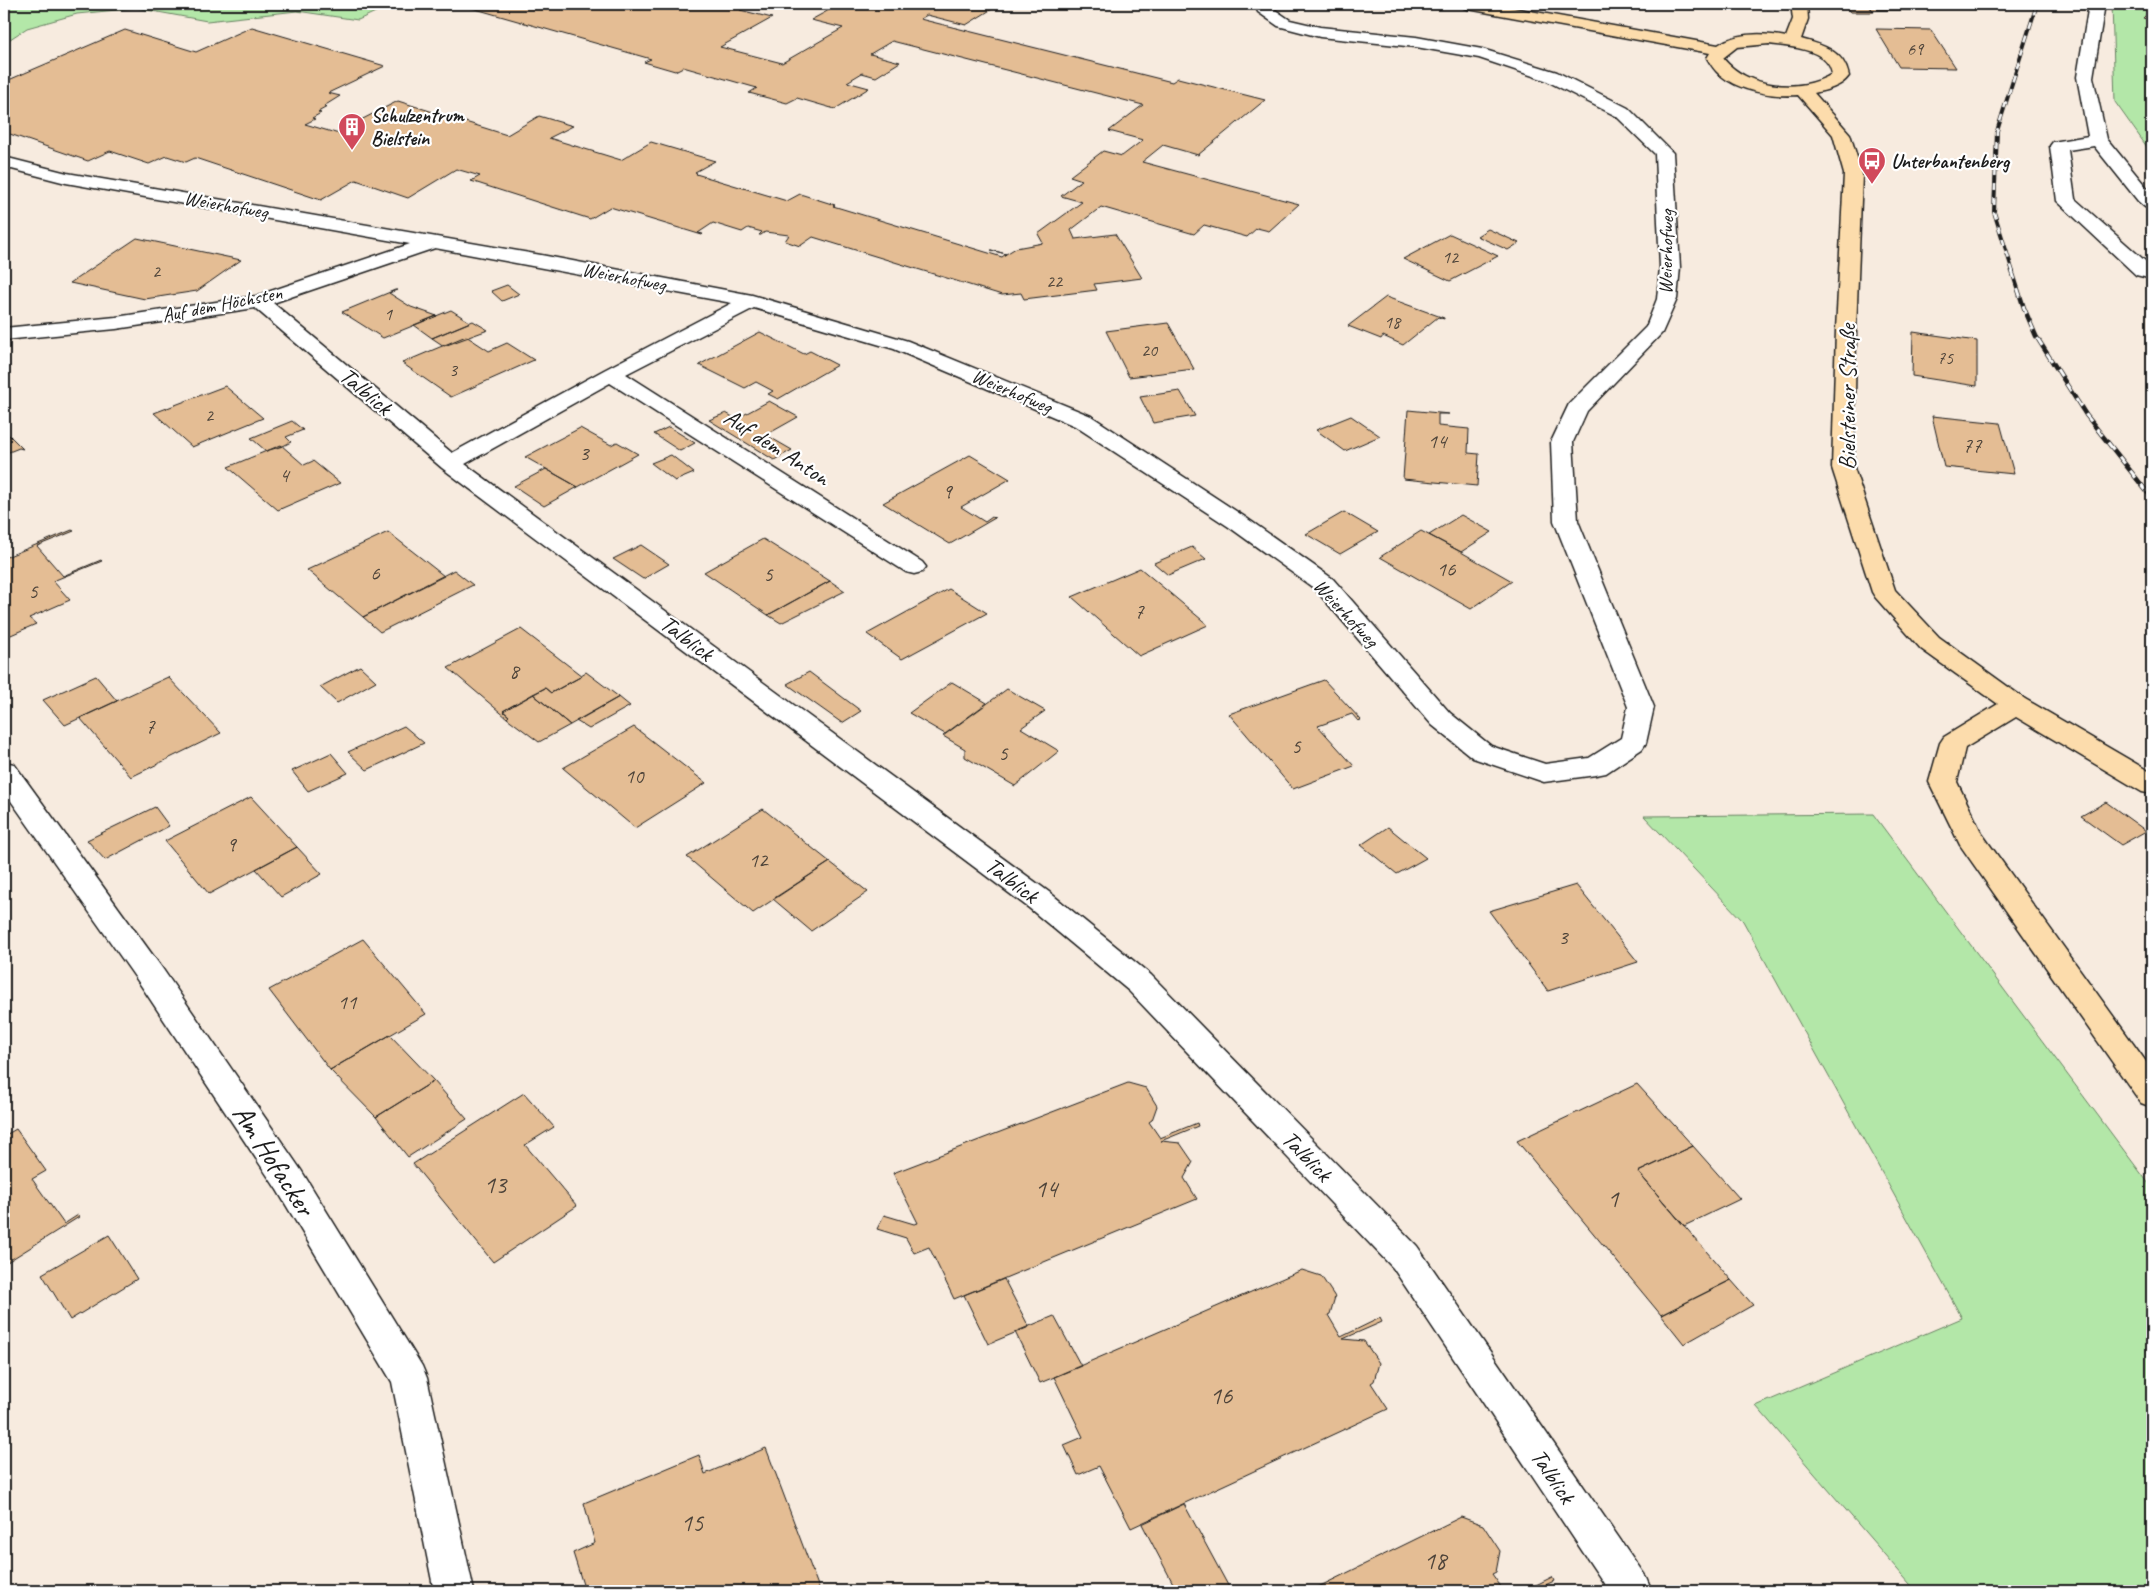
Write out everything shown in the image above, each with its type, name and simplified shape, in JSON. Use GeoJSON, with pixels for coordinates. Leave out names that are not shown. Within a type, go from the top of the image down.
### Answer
{"type":"FeatureCollection","features":[{"type":"Feature","properties":{"kind":"main road"},"geometry":{"type":"LineString","coordinates":[[1468,4],[1719,50],[1739,42],[1753,40],[1791,42],[1823,52],[1835,59],[1842,68],[1842,76],[1834,83],[1820,88],[1802,90],[1761,87],[1735,78],[1718,66],[1715,58],[1719,50]]}},
{"type":"Feature","properties":{"kind":"main road"},"geometry":{"type":"LineString","coordinates":[[1791,42],[1798,29],[1802,11],[1799,4]]}},
{"type":"Feature","properties":{"kind":"main road","name":"Bielsteiner Straße"},"geometry":{"type":"LineString","coordinates":[[1802,90],[1841,134],[1853,174],[1846,330],[1843,468],[1884,592],[1930,643],[2016,705],[2152,785]]}},
{"type":"Feature","properties":{"kind":"main road"},"geometry":{"type":"LineString","coordinates":[[2016,705],[1953,743],[1943,782],[1970,838],[2152,1094]]}},
{"type":"Feature","properties":{"kind":"street","name":"Weierhofweg"},"geometry":{"type":"LineString","coordinates":[[4,162],[66,178],[433,242],[752,301],[901,345],[1083,421],[1238,522],[1324,584],[1441,719],[1482,752],[1544,773],[1596,766],[1633,743],[1640,707],[1566,521],[1562,442],[1577,409],[1655,329],[1667,299],[1670,267],[1664,153],[1622,112],[1551,76],[1482,54],[1416,42],[1320,32],[1284,23],[1264,10],[1263,4]]}},
{"type":"Feature","properties":{"kind":"street"},"geometry":{"type":"LineString","coordinates":[[2097,4],[2085,77],[2098,140],[2152,203]]}},
{"type":"Feature","properties":{"kind":"street"},"geometry":{"type":"LineString","coordinates":[[2098,140],[2059,146],[2066,201],[2143,271],[2152,273]]}},
{"type":"Feature","properties":{"kind":"street","name":"Auf dem Höchsten"},"geometry":{"type":"LineString","coordinates":[[4,334],[116,323],[259,301],[433,242]]}},
{"type":"Feature","properties":{"kind":"street","name":"Talblick"},"geometry":{"type":"LineString","coordinates":[[259,301],[450,463],[1039,900],[1140,982],[1405,1257],[1632,1591]]}},
{"type":"Feature","properties":{"kind":"street"},"geometry":{"type":"LineString","coordinates":[[450,463],[611,374],[752,301]]}},
{"type":"Feature","properties":{"kind":"street","name":"Auf dem Anton"},"geometry":{"type":"LineString","coordinates":[[611,374],[914,567]]}},
{"type":"Feature","properties":{"kind":"street","name":"Am Hofacker"},"geometry":{"type":"LineString","coordinates":[[4,770],[151,976],[284,1172],[410,1378],[454,1591]]}},
{"type":"Feature","properties":{"kind":"green space"},"geometry":{"type":"Polygon","coordinates":[[[4,4],[393,4],[358,20],[297,11],[207,21],[136,8],[77,14],[27,28],[4,43],[4,4]]]}},
{"type":"Feature","properties":{"kind":"green space"},"geometry":{"type":"Polygon","coordinates":[[[2112,4],[2152,4],[2152,154],[2115,102],[2112,4]]]}},
{"type":"Feature","properties":{"kind":"green space"},"geometry":{"type":"Polygon","coordinates":[[[1873,814],[2152,1188],[2152,1591],[1916,1591],[1756,1406],[1962,1318],[1743,921],[1644,816],[1873,814]]]}},
{"type":"Feature","properties":{"kind":"building","name":"Schulzentrum Bielstein"},"geometry":{"type":"Polygon","coordinates":[[[458,4],[746,4],[749,5],[740,10],[772,18],[720,47],[782,63],[843,28],[811,20],[840,4],[972,4],[992,9],[966,25],[927,15],[920,19],[1172,82],[1178,78],[1265,100],[1198,155],[1163,145],[1142,162],[1299,204],[1269,231],[1257,228],[1247,237],[1204,225],[1194,234],[1101,207],[1071,230],[1075,239],[1115,234],[1142,278],[1094,284],[1097,290],[1024,299],[1021,293],[1002,295],[813,237],[800,246],[785,241],[789,235],[765,232],[759,235],[762,232],[748,228],[742,232],[713,223],[698,233],[702,235],[610,207],[590,219],[471,181],[480,176],[456,169],[408,198],[356,180],[321,200],[195,158],[186,162],[167,156],[149,164],[110,151],[88,161],[4,132],[4,82],[125,30],[196,52],[252,27],[385,66],[328,93],[340,96],[324,106],[327,107],[312,118],[315,119],[305,124],[339,134],[354,127],[351,125],[398,101],[507,135],[539,116],[573,126],[549,138],[621,160],[651,142],[715,161],[695,172],[696,174],[787,201],[800,194],[835,205],[833,206],[1002,257],[1016,248],[1043,243],[1038,234],[1082,202],[1061,196],[1082,180],[1070,176],[1103,151],[1122,156],[1143,140],[1109,131],[1143,105],[892,41],[870,54],[900,62],[876,77],[862,73],[847,82],[869,88],[835,109],[797,98],[787,103],[749,93],[757,88],[683,67],[675,71],[644,62],[651,59],[458,4]]]}},
{"type":"Feature","properties":{"kind":"building"},"geometry":{"type":"Polygon","coordinates":[[[1844,4],[1868,4],[1874,12],[1850,12],[1844,4]]]}},
{"type":"Feature","properties":{"kind":"building"},"geometry":{"type":"Polygon","coordinates":[[[1868,4],[1908,4],[1913,10],[1872,10],[1868,4]]]}},
{"type":"Feature","properties":{"kind":"building"},"geometry":{"type":"Polygon","coordinates":[[[2152,9],[2152,21],[2143,18],[2152,9]]]}},
{"type":"Feature","properties":{"kind":"building"},"geometry":{"type":"Polygon","coordinates":[[[1876,29],[1931,30],[1956,68],[1899,67],[1876,29]]]}},
{"type":"Feature","properties":{"kind":"building"},"geometry":{"type":"Polygon","coordinates":[[[1488,229],[1519,243],[1508,250],[1477,236],[1488,229]]]}},
{"type":"Feature","properties":{"kind":"building"},"geometry":{"type":"Polygon","coordinates":[[[1450,234],[1498,256],[1450,281],[1403,259],[1450,234]]]}},
{"type":"Feature","properties":{"kind":"building"},"geometry":{"type":"Polygon","coordinates":[[[137,238],[241,260],[197,291],[145,299],[70,283],[137,238]]]}},
{"type":"Feature","properties":{"kind":"building"},"geometry":{"type":"Polygon","coordinates":[[[507,285],[519,294],[502,301],[491,291],[507,285]]]}},
{"type":"Feature","properties":{"kind":"building"},"geometry":{"type":"Polygon","coordinates":[[[395,290],[397,290],[389,293],[411,307],[437,316],[383,338],[342,312],[395,290]]]}},
{"type":"Feature","properties":{"kind":"building"},"geometry":{"type":"Polygon","coordinates":[[[1386,297],[1444,319],[1438,317],[1403,345],[1383,336],[1381,339],[1348,326],[1386,297]]]}},
{"type":"Feature","properties":{"kind":"building"},"geometry":{"type":"Polygon","coordinates":[[[451,310],[470,322],[432,338],[414,325],[451,310]]]}},
{"type":"Feature","properties":{"kind":"building"},"geometry":{"type":"Polygon","coordinates":[[[473,321],[488,330],[444,346],[432,338],[473,321]]]}},
{"type":"Feature","properties":{"kind":"building"},"geometry":{"type":"Polygon","coordinates":[[[1168,323],[1194,369],[1129,377],[1106,331],[1168,323]]]}},
{"type":"Feature","properties":{"kind":"building"},"geometry":{"type":"Polygon","coordinates":[[[760,332],[804,354],[810,351],[837,365],[778,399],[768,394],[773,391],[756,382],[745,388],[699,365],[760,332]]]}},
{"type":"Feature","properties":{"kind":"building"},"geometry":{"type":"Polygon","coordinates":[[[1913,332],[1977,341],[1977,386],[1912,376],[1913,332]]]}},
{"type":"Feature","properties":{"kind":"building"},"geometry":{"type":"Polygon","coordinates":[[[466,336],[489,351],[507,343],[534,360],[451,397],[402,363],[466,336]]]}},
{"type":"Feature","properties":{"kind":"building"},"geometry":{"type":"Polygon","coordinates":[[[225,386],[263,418],[192,447],[154,413],[225,386]]]}},
{"type":"Feature","properties":{"kind":"building"},"geometry":{"type":"Polygon","coordinates":[[[1180,391],[1195,416],[1153,423],[1140,397],[1180,391]]]}},
{"type":"Feature","properties":{"kind":"building"},"geometry":{"type":"Polygon","coordinates":[[[769,401],[798,417],[766,435],[792,450],[774,460],[709,420],[726,413],[736,419],[769,401]]]}},
{"type":"Feature","properties":{"kind":"building"},"geometry":{"type":"Polygon","coordinates":[[[1408,410],[1449,414],[1438,414],[1438,426],[1469,429],[1468,453],[1479,454],[1477,486],[1403,479],[1408,410]]]}},
{"type":"Feature","properties":{"kind":"building"},"geometry":{"type":"Polygon","coordinates":[[[1351,416],[1380,436],[1345,451],[1316,430],[1351,416]]]}},
{"type":"Feature","properties":{"kind":"building"},"geometry":{"type":"Polygon","coordinates":[[[1932,416],[2000,423],[2014,474],[1944,467],[1932,416]]]}},
{"type":"Feature","properties":{"kind":"building"},"geometry":{"type":"Polygon","coordinates":[[[292,421],[303,430],[286,437],[291,442],[283,446],[266,451],[251,438],[292,421]]]}},
{"type":"Feature","properties":{"kind":"building"},"geometry":{"type":"Polygon","coordinates":[[[669,427],[695,443],[680,451],[654,434],[669,427]]]}},
{"type":"Feature","properties":{"kind":"building"},"geometry":{"type":"Polygon","coordinates":[[[580,428],[611,445],[617,442],[638,454],[578,487],[525,457],[580,428]]]}},
{"type":"Feature","properties":{"kind":"building"},"geometry":{"type":"Polygon","coordinates":[[[4,430],[23,449],[19,448],[4,454],[4,430]]]}},
{"type":"Feature","properties":{"kind":"building"},"geometry":{"type":"Polygon","coordinates":[[[281,445],[304,465],[313,461],[340,483],[278,510],[228,467],[281,445]]]}},
{"type":"Feature","properties":{"kind":"building"},"geometry":{"type":"Polygon","coordinates":[[[671,455],[694,473],[675,481],[651,463],[671,455]]]}},
{"type":"Feature","properties":{"kind":"building"},"geometry":{"type":"Polygon","coordinates":[[[970,455],[1010,479],[961,507],[985,522],[992,517],[995,518],[950,544],[883,503],[970,455]]]}},
{"type":"Feature","properties":{"kind":"building"},"geometry":{"type":"Polygon","coordinates":[[[546,469],[578,487],[544,506],[514,486],[546,469]]]}},
{"type":"Feature","properties":{"kind":"building"},"geometry":{"type":"Polygon","coordinates":[[[1344,512],[1378,532],[1340,554],[1306,534],[1344,512]]]}},
{"type":"Feature","properties":{"kind":"building"},"geometry":{"type":"Polygon","coordinates":[[[1461,515],[1492,532],[1461,552],[1429,535],[1461,515]]]}},
{"type":"Feature","properties":{"kind":"building"},"geometry":{"type":"Polygon","coordinates":[[[72,530],[74,531],[37,546],[63,576],[102,561],[53,581],[70,600],[29,618],[36,624],[4,638],[4,558],[72,530]]]}},
{"type":"Feature","properties":{"kind":"building"},"geometry":{"type":"Polygon","coordinates":[[[1421,531],[1512,581],[1471,609],[1380,557],[1421,531]]]}},
{"type":"Feature","properties":{"kind":"building"},"geometry":{"type":"Polygon","coordinates":[[[388,532],[444,576],[363,617],[307,570],[388,532]]]}},
{"type":"Feature","properties":{"kind":"building"},"geometry":{"type":"Polygon","coordinates":[[[763,539],[830,581],[768,615],[704,572],[763,539]]]}},
{"type":"Feature","properties":{"kind":"building"},"geometry":{"type":"Polygon","coordinates":[[[641,545],[669,564],[643,579],[613,559],[641,545]]]}},
{"type":"Feature","properties":{"kind":"building"},"geometry":{"type":"Polygon","coordinates":[[[1192,547],[1206,559],[1168,575],[1154,563],[1192,547]]]}},
{"type":"Feature","properties":{"kind":"building"},"geometry":{"type":"Polygon","coordinates":[[[1140,568],[1208,625],[1139,656],[1072,597],[1140,568]]]}},
{"type":"Feature","properties":{"kind":"building"},"geometry":{"type":"Polygon","coordinates":[[[454,570],[473,585],[380,632],[363,617],[454,570]]]}},
{"type":"Feature","properties":{"kind":"building"},"geometry":{"type":"Polygon","coordinates":[[[830,581],[845,591],[781,623],[768,615],[830,581]]]}},
{"type":"Feature","properties":{"kind":"building"},"geometry":{"type":"Polygon","coordinates":[[[949,589],[987,613],[902,659],[867,634],[949,589]]]}},
{"type":"Feature","properties":{"kind":"building"},"geometry":{"type":"Polygon","coordinates":[[[521,629],[582,676],[551,693],[545,688],[503,711],[509,716],[507,718],[448,668],[521,629]]]}},
{"type":"Feature","properties":{"kind":"building"},"geometry":{"type":"Polygon","coordinates":[[[360,666],[376,681],[337,703],[320,687],[360,666]]]}},
{"type":"Feature","properties":{"kind":"building"},"geometry":{"type":"Polygon","coordinates":[[[586,672],[619,697],[570,725],[533,694],[545,688],[551,693],[586,672]]]}},
{"type":"Feature","properties":{"kind":"building"},"geometry":{"type":"Polygon","coordinates":[[[809,672],[861,711],[842,723],[787,684],[809,672]]]}},
{"type":"Feature","properties":{"kind":"building"},"geometry":{"type":"Polygon","coordinates":[[[96,676],[117,701],[65,725],[43,700],[96,676]]]}},
{"type":"Feature","properties":{"kind":"building"},"geometry":{"type":"Polygon","coordinates":[[[168,677],[221,733],[131,777],[80,718],[168,677]]]}},
{"type":"Feature","properties":{"kind":"building"},"geometry":{"type":"Polygon","coordinates":[[[1324,680],[1361,720],[1358,721],[1352,714],[1318,726],[1354,766],[1293,789],[1229,714],[1324,680]]]}},
{"type":"Feature","properties":{"kind":"building"},"geometry":{"type":"Polygon","coordinates":[[[952,682],[987,703],[945,734],[909,713],[952,682]]]}},
{"type":"Feature","properties":{"kind":"building"},"geometry":{"type":"Polygon","coordinates":[[[1007,689],[1045,711],[1021,728],[1059,751],[1015,786],[965,757],[965,749],[943,736],[1007,689]]]}},
{"type":"Feature","properties":{"kind":"building"},"geometry":{"type":"Polygon","coordinates":[[[533,694],[570,725],[539,742],[507,718],[509,716],[503,711],[533,694]]]}},
{"type":"Feature","properties":{"kind":"building"},"geometry":{"type":"Polygon","coordinates":[[[619,697],[630,706],[589,729],[576,721],[619,697]]]}},
{"type":"Feature","properties":{"kind":"building"},"geometry":{"type":"Polygon","coordinates":[[[404,726],[424,743],[367,770],[348,752],[404,726]]]}},
{"type":"Feature","properties":{"kind":"building"},"geometry":{"type":"Polygon","coordinates":[[[634,727],[706,783],[635,828],[563,768],[634,727]]]}},
{"type":"Feature","properties":{"kind":"building"},"geometry":{"type":"Polygon","coordinates":[[[331,753],[348,773],[308,791],[292,771],[331,753]]]}},
{"type":"Feature","properties":{"kind":"building"},"geometry":{"type":"Polygon","coordinates":[[[251,797],[297,847],[209,894],[165,841],[251,797]]]}},
{"type":"Feature","properties":{"kind":"building"},"geometry":{"type":"Polygon","coordinates":[[[2106,802],[2146,831],[2121,845],[2081,816],[2106,802]]]}},
{"type":"Feature","properties":{"kind":"building"},"geometry":{"type":"Polygon","coordinates":[[[155,807],[169,826],[105,860],[87,840],[155,807]]]}},
{"type":"Feature","properties":{"kind":"building"},"geometry":{"type":"Polygon","coordinates":[[[763,809],[830,862],[753,913],[687,857],[763,809]]]}},
{"type":"Feature","properties":{"kind":"building"},"geometry":{"type":"Polygon","coordinates":[[[1388,827],[1426,858],[1397,874],[1361,845],[1388,827]]]}},
{"type":"Feature","properties":{"kind":"building"},"geometry":{"type":"Polygon","coordinates":[[[297,847],[322,874],[281,897],[256,869],[297,847]]]}},
{"type":"Feature","properties":{"kind":"building"},"geometry":{"type":"Polygon","coordinates":[[[830,862],[868,892],[811,931],[773,899],[830,862]]]}},
{"type":"Feature","properties":{"kind":"building"},"geometry":{"type":"Polygon","coordinates":[[[1576,885],[1638,962],[1548,991],[1489,911],[1576,885]]]}},
{"type":"Feature","properties":{"kind":"building"},"geometry":{"type":"Polygon","coordinates":[[[363,939],[426,1014],[330,1070],[269,990],[363,939]]]}},
{"type":"Feature","properties":{"kind":"building"},"geometry":{"type":"Polygon","coordinates":[[[390,1035],[434,1081],[376,1117],[330,1070],[390,1035]]]}},
{"type":"Feature","properties":{"kind":"building"},"geometry":{"type":"Polygon","coordinates":[[[434,1081],[467,1119],[408,1157],[376,1117],[434,1081]]]}},
{"type":"Feature","properties":{"kind":"building"},"geometry":{"type":"Polygon","coordinates":[[[1128,1083],[1146,1088],[1157,1106],[1152,1120],[1149,1122],[1160,1138],[1197,1123],[1198,1126],[1161,1141],[1180,1143],[1193,1162],[1184,1178],[1197,1199],[954,1299],[929,1247],[914,1253],[906,1238],[877,1229],[884,1215],[914,1224],[918,1223],[893,1173],[1128,1083]]]}},
{"type":"Feature","properties":{"kind":"building"},"geometry":{"type":"Polygon","coordinates":[[[1637,1084],[1693,1146],[1638,1172],[1731,1280],[1661,1315],[1517,1141],[1637,1084]]]}},
{"type":"Feature","properties":{"kind":"building"},"geometry":{"type":"Polygon","coordinates":[[[524,1093],[554,1127],[525,1145],[577,1206],[493,1262],[413,1164],[524,1093]]]}},
{"type":"Feature","properties":{"kind":"building"},"geometry":{"type":"Polygon","coordinates":[[[16,1129],[46,1171],[32,1179],[64,1224],[78,1215],[79,1217],[4,1264],[4,1136],[16,1129]]]}},
{"type":"Feature","properties":{"kind":"building"},"geometry":{"type":"Polygon","coordinates":[[[1693,1146],[1740,1199],[1684,1226],[1638,1172],[1693,1146]]]}},
{"type":"Feature","properties":{"kind":"building"},"geometry":{"type":"Polygon","coordinates":[[[109,1235],[137,1279],[70,1320],[42,1274],[109,1235]]]}},
{"type":"Feature","properties":{"kind":"building"},"geometry":{"type":"Polygon","coordinates":[[[1302,1270],[1321,1276],[1335,1297],[1330,1314],[1328,1315],[1341,1337],[1380,1318],[1382,1322],[1343,1339],[1364,1341],[1379,1363],[1374,1381],[1371,1383],[1388,1409],[1131,1528],[1099,1466],[1078,1475],[1064,1445],[1083,1437],[1054,1377],[1302,1270]]]}},
{"type":"Feature","properties":{"kind":"building"},"geometry":{"type":"Polygon","coordinates":[[[1004,1279],[1029,1327],[988,1344],[964,1295],[1004,1279]]]}},
{"type":"Feature","properties":{"kind":"building"},"geometry":{"type":"Polygon","coordinates":[[[1731,1280],[1753,1305],[1684,1344],[1661,1315],[1731,1280]]]}},
{"type":"Feature","properties":{"kind":"building"},"geometry":{"type":"Polygon","coordinates":[[[1054,1316],[1081,1366],[1040,1383],[1015,1332],[1054,1316]]]}},
{"type":"Feature","properties":{"kind":"building"},"geometry":{"type":"Polygon","coordinates":[[[766,1448],[820,1591],[585,1591],[573,1553],[595,1543],[584,1503],[699,1455],[705,1474],[766,1448]]]}},
{"type":"Feature","properties":{"kind":"building"},"geometry":{"type":"Polygon","coordinates":[[[1184,1504],[1231,1591],[1177,1591],[1142,1524],[1184,1504]]]}},
{"type":"Feature","properties":{"kind":"building"},"geometry":{"type":"Polygon","coordinates":[[[1461,1517],[1483,1525],[1500,1551],[1496,1572],[1492,1574],[1504,1591],[1310,1591],[1461,1517]]]}},
{"type":"Feature","properties":{"kind":"building"},"geometry":{"type":"Polygon","coordinates":[[[1552,1577],[1554,1581],[1533,1591],[1524,1591],[1552,1577]]]}},
{"type":"Feature","properties":{"kind":"railway"},"geometry":{"type":"LineString","coordinates":[[2013,272],[1994,212],[1997,131],[2037,4]]}},
{"type":"Feature","properties":{"kind":"railway"},"geometry":{"type":"LineString","coordinates":[[2012,271],[2024,308],[2036,336],[2086,415],[2152,498]]}},
{"type":"Feature","properties":{"kind":"place","name":"Schulzentrum Bielstein"},"geometry":{"type":"Point","coordinates":[352,151]}},
{"type":"Feature","properties":{"kind":"place","name":"Unterbantenberg"},"geometry":{"type":"Point","coordinates":[1872,185]}}]}
